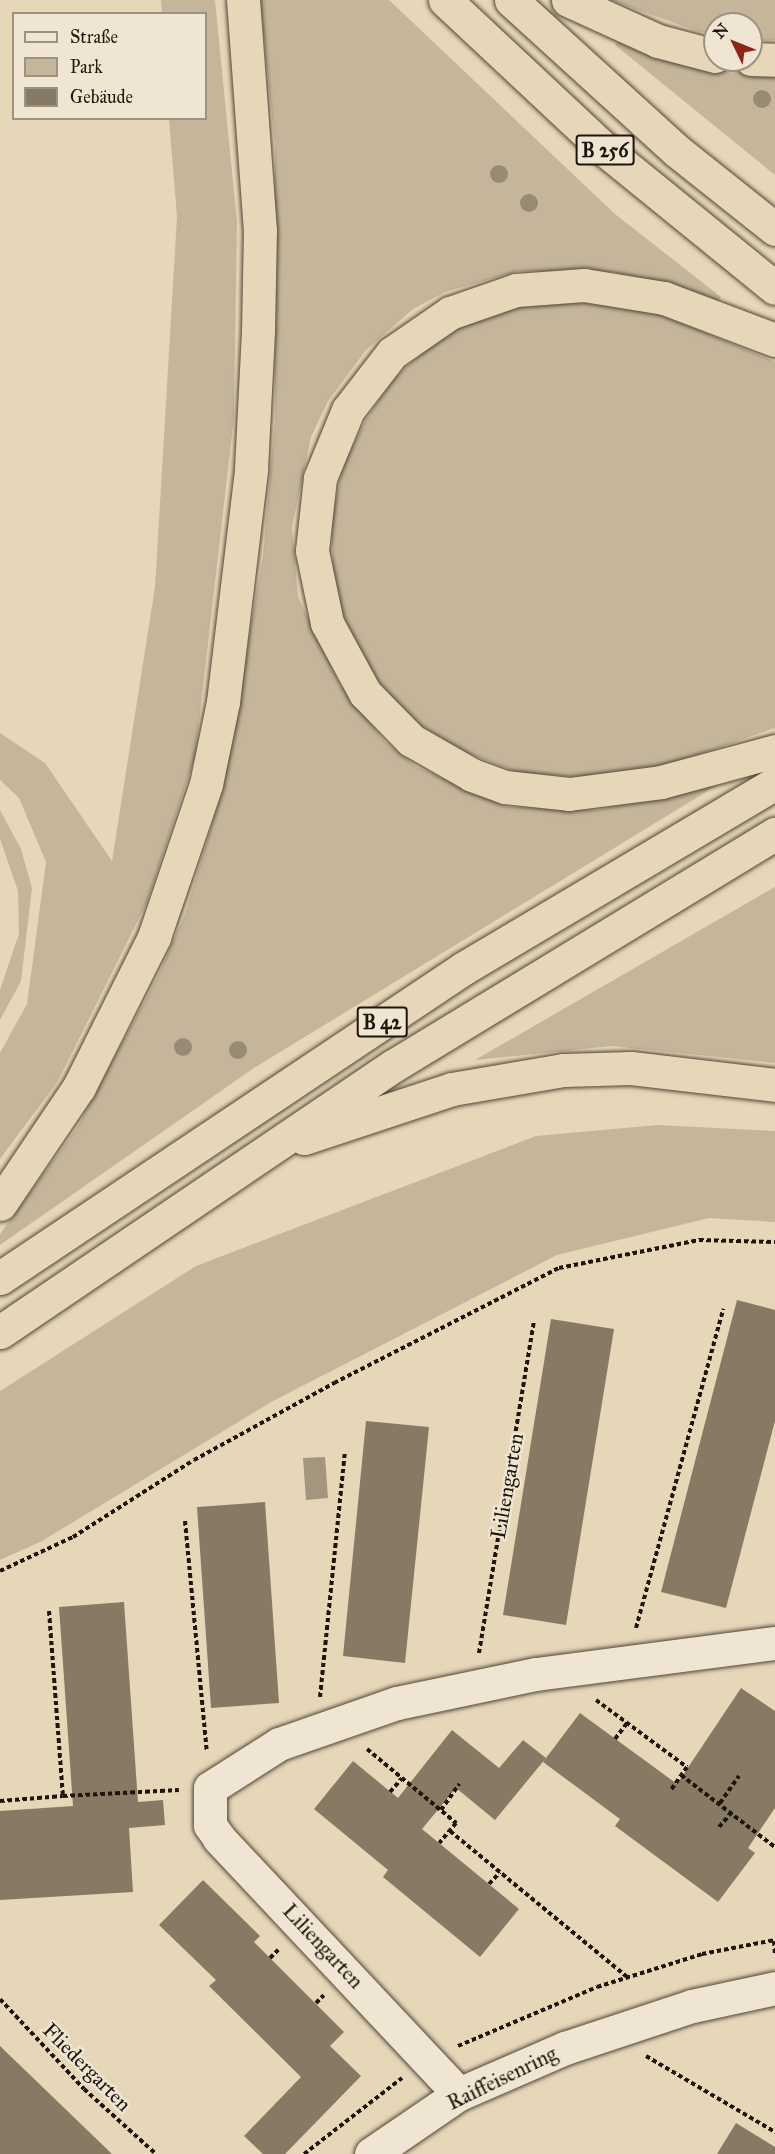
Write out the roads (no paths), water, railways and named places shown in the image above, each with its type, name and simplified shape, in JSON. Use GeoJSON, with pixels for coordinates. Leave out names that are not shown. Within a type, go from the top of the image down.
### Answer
{"type":"FeatureCollection","features":[{"type":"Feature","properties":{"kind":"highway"},"geometry":{"type":"LineString","coordinates":[[0,1204],[79,1087],[154,937],[206,784],[223,702],[250,481],[258,332],[260,231],[243,0]]}},
{"type":"Feature","properties":{"kind":"highway","name":"B 256"},"geometry":{"type":"LineString","coordinates":[[445,0],[604,149],[775,288]]}},
{"type":"Feature","properties":{"kind":"highway","name":"B 256"},"geometry":{"type":"LineString","coordinates":[[511,0],[668,143],[775,229]]}},
{"type":"Feature","properties":{"kind":"highway"},"geometry":{"type":"LineString","coordinates":[[567,0],[658,41],[703,53]]}},
{"type":"Feature","properties":{"kind":"highway"},"geometry":{"type":"LineString","coordinates":[[775,340],[664,298],[584,285],[516,290],[450,313],[392,353],[348,410],[320,478],[312,551],[327,623],[365,693],[411,740],[472,775],[505,787],[569,794],[661,782],[775,751]]}},
{"type":"Feature","properties":{"kind":"highway","name":"B 42"},"geometry":{"type":"LineString","coordinates":[[0,1278],[464,968],[775,783]]}},
{"type":"Feature","properties":{"kind":"highway","name":"B 42"},"geometry":{"type":"LineString","coordinates":[[0,1332],[259,1153],[481,1010],[775,834]]}},
{"type":"Feature","properties":{"kind":"highway"},"geometry":{"type":"LineString","coordinates":[[259,1153],[452,1089],[526,1075],[631,1068],[775,1085]]}},
{"type":"Feature","properties":{"kind":"street","name":"Liliengarten"},"geometry":{"type":"LineString","coordinates":[[459,2094],[219,1838],[210,1825],[210,1788],[249,1760],[326,1724],[473,1686],[627,1660],[775,1643]]}},
{"type":"Feature","properties":{"kind":"street","name":"Raiffeisenring"},"geometry":{"type":"LineString","coordinates":[[371,2154],[459,2094],[608,2034],[692,2006],[775,1988]]}}]}
